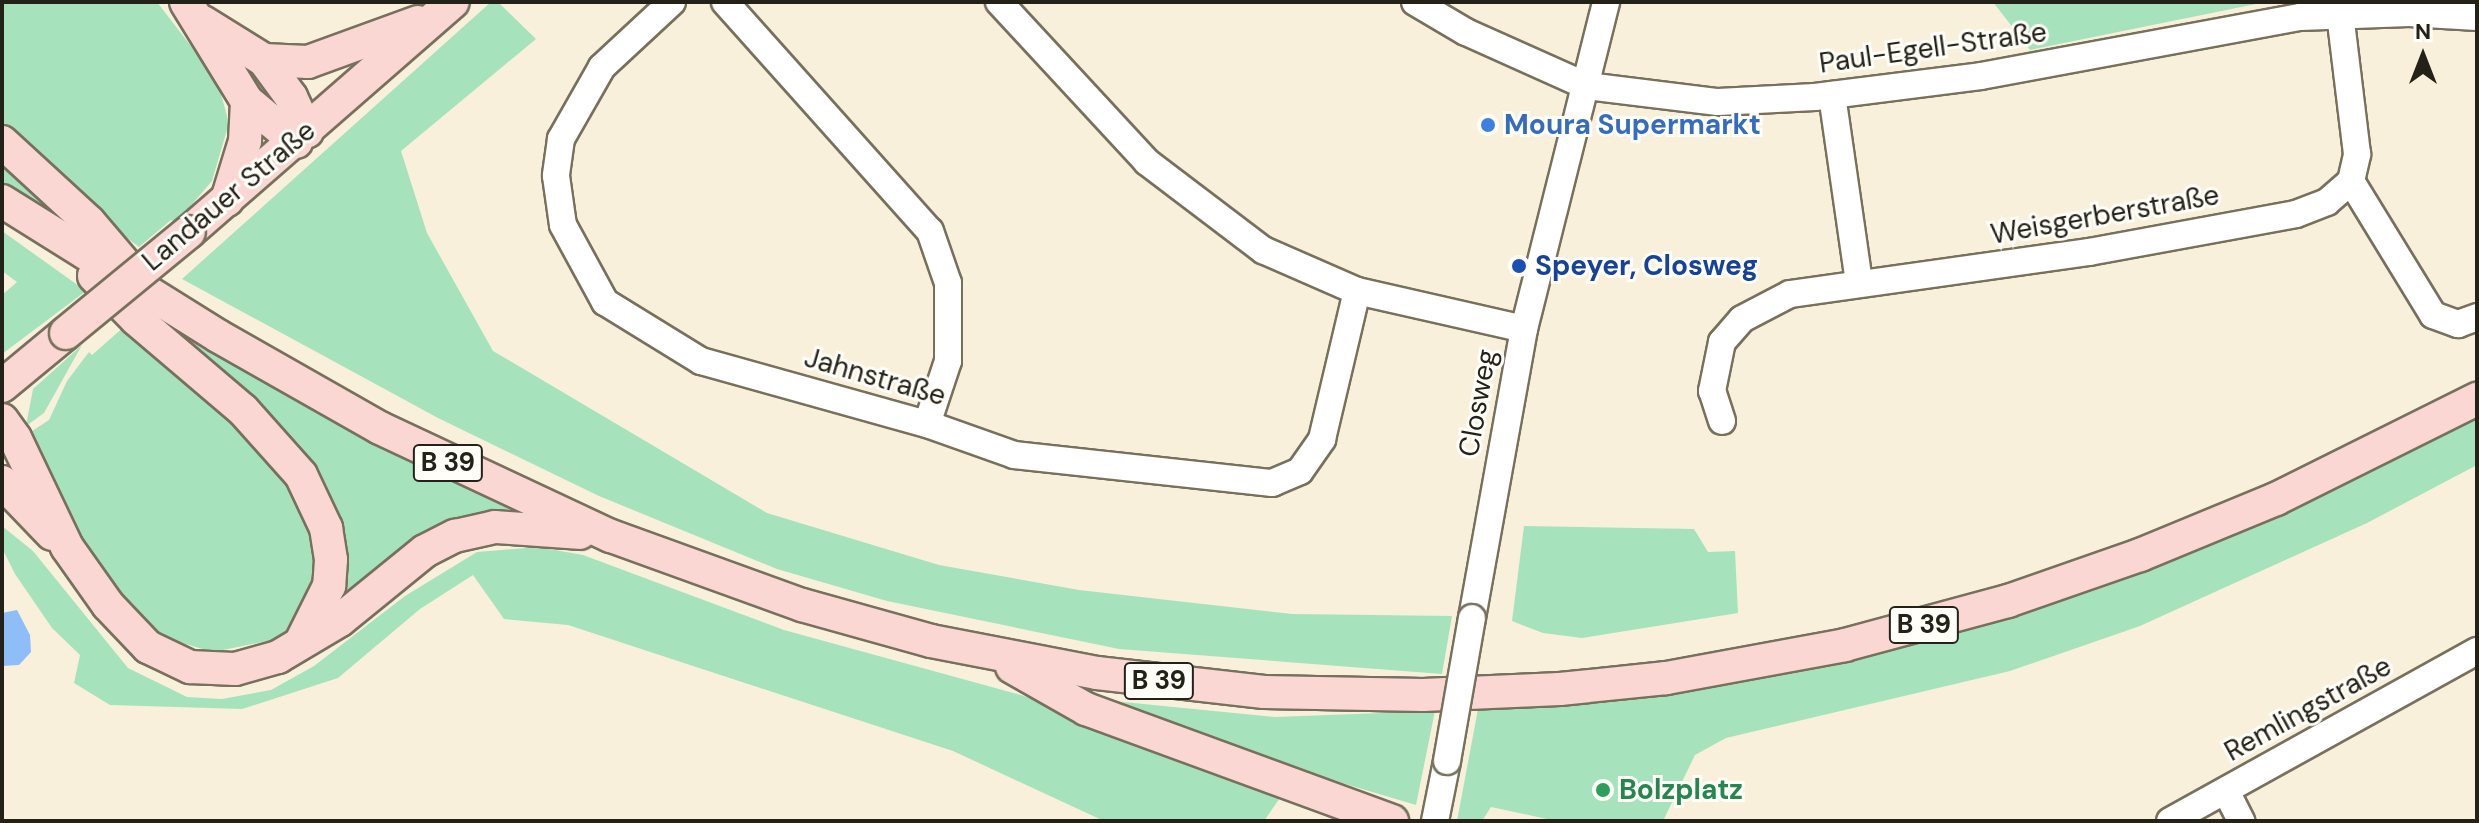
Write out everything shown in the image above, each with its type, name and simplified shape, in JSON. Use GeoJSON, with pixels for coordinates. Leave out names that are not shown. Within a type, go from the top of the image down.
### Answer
{"type":"FeatureCollection","features":[{"type":"Feature","properties":{"kind":"main road"},"geometry":{"type":"LineString","coordinates":[[264,60],[308,62],[448,6]]}},
{"type":"Feature","properties":{"kind":"main road","name":"Landauer Straße"},"geometry":{"type":"LineString","coordinates":[[2,386],[226,203],[448,6]]}},
{"type":"Feature","properties":{"kind":"main road"},"geometry":{"type":"LineString","coordinates":[[195,12],[264,60],[291,97],[301,137]]}},
{"type":"Feature","properties":{"kind":"main road"},"geometry":{"type":"LineString","coordinates":[[195,12],[247,101],[301,137]]}},
{"type":"Feature","properties":{"kind":"main road"},"geometry":{"type":"LineString","coordinates":[[226,203],[245,141],[247,101]]}},
{"type":"Feature","properties":{"kind":"main road"},"geometry":{"type":"LineString","coordinates":[[2,142],[89,222],[151,293]]}},
{"type":"Feature","properties":{"kind":"main road","name":"B 39"},"geometry":{"type":"LineString","coordinates":[[2,201],[380,428],[611,536],[802,605],[989,653],[1151,681],[1346,695],[1573,688],[1759,663],[1956,616],[2140,555],[2276,499],[2477,399]]}},
{"type":"Feature","properties":{"kind":"main road"},"geometry":{"type":"LineString","coordinates":[[53,234],[136,319],[243,410],[301,475],[326,528],[331,560],[321,609],[301,642]]}},
{"type":"Feature","properties":{"kind":"main road"},"geometry":{"type":"LineString","coordinates":[[2,420],[67,547],[125,627],[169,660],[212,671],[235,669],[278,657],[340,620],[425,551],[455,536],[495,527],[611,536]]}},
{"type":"Feature","properties":{"kind":"main road"},"geometry":{"type":"LineString","coordinates":[[3,483],[67,547]]}},
{"type":"Feature","properties":{"kind":"main road"},"geometry":{"type":"LineString","coordinates":[[989,653],[1086,709],[1392,821]]}},
{"type":"Feature","properties":{"kind":"street","name":"Jahnstraße"},"geometry":{"type":"LineString","coordinates":[[672,2],[602,67],[561,139],[556,176],[563,225],[605,302],[701,361],[927,424],[1014,455],[1272,483],[1300,471],[1322,439],[1357,291]]}},
{"type":"Feature","properties":{"kind":"street"},"geometry":{"type":"LineString","coordinates":[[725,2],[930,231],[948,283],[948,361],[927,424]]}},
{"type":"Feature","properties":{"kind":"street"},"geometry":{"type":"LineString","coordinates":[[999,2],[1147,162],[1263,250],[1357,291],[1524,329]]}},
{"type":"Feature","properties":{"kind":"street","name":"Paul-Egell-Straße"},"geometry":{"type":"LineString","coordinates":[[1415,2],[1466,32],[1587,86],[1718,102],[1832,95],[2050,65],[2271,22],[2340,14],[2477,17]]}},
{"type":"Feature","properties":{"kind":"street","name":"Closweg"},"geometry":{"type":"LineString","coordinates":[[1435,821],[1524,329],[1606,2]]}},
{"type":"Feature","properties":{"kind":"street"},"geometry":{"type":"LineString","coordinates":[[2340,14],[2357,139],[2351,181],[2425,304],[2445,323],[2477,317]]}},
{"type":"Feature","properties":{"kind":"street"},"geometry":{"type":"LineString","coordinates":[[1832,95],[1859,282]]}},
{"type":"Feature","properties":{"kind":"street","name":"Weisgerberstraße"},"geometry":{"type":"LineString","coordinates":[[1722,421],[1713,376],[1718,351],[1733,327],[1763,305],[1790,294],[1859,282],[2042,260],[2269,219],[2327,202],[2351,181]]}},
{"type":"Feature","properties":{"kind":"street","name":"Remlingstraße"},"geometry":{"type":"LineString","coordinates":[[2170,821],[2477,651]]}},
{"type":"Feature","properties":{"kind":"street"},"geometry":{"type":"LineString","coordinates":[[2226,791],[2241,821]]}},
{"type":"Feature","properties":{"kind":"green space"},"geometry":{"type":"Polygon","coordinates":[[[2,2],[157,2],[217,80],[229,123],[212,181],[176,223],[171,220],[139,247],[89,209],[2,125],[2,2]]]}},
{"type":"Feature","properties":{"kind":"green space"},"geometry":{"type":"Polygon","coordinates":[[[491,2],[498,2],[536,39],[401,151],[427,233],[493,351],[767,513],[939,565],[1079,590],[1292,614],[1452,616],[1442,674],[1119,649],[887,601],[777,569],[599,496],[438,418],[182,279],[491,2]]]}},
{"type":"Feature","properties":{"kind":"green space"},"geometry":{"type":"Polygon","coordinates":[[[1993,2],[2266,2],[2030,50],[1993,2]]]}},
{"type":"Feature","properties":{"kind":"green space"},"geometry":{"type":"Polygon","coordinates":[[[2,157],[76,232],[2,186],[2,157]]]}},
{"type":"Feature","properties":{"kind":"green space"},"geometry":{"type":"Polygon","coordinates":[[[2,231],[86,291],[2,354],[2,295],[17,282],[2,271],[2,231]]]}},
{"type":"Feature","properties":{"kind":"green space"},"geometry":{"type":"Polygon","coordinates":[[[157,317],[390,449],[529,516],[340,606],[337,532],[157,317]]]}},
{"type":"Feature","properties":{"kind":"green space"},"geometry":{"type":"Polygon","coordinates":[[[126,325],[215,397],[287,476],[317,540],[320,576],[291,629],[272,640],[213,652],[158,636],[127,606],[57,500],[29,433],[49,420],[67,381],[89,352],[92,355],[126,325]]]}},
{"type":"Feature","properties":{"kind":"green space"},"geometry":{"type":"Polygon","coordinates":[[[82,345],[44,413],[26,426],[33,389],[82,345]]]}},
{"type":"Feature","properties":{"kind":"green space"},"geometry":{"type":"Polygon","coordinates":[[[2477,414],[2477,465],[2367,523],[2140,626],[2010,671],[1726,738],[1695,755],[1663,821],[1556,821],[1491,807],[1482,821],[1457,821],[1478,709],[1742,681],[1984,623],[2093,591],[2393,460],[2477,414]]]}},
{"type":"Feature","properties":{"kind":"green space"},"geometry":{"type":"Polygon","coordinates":[[[2,526],[33,551],[128,668],[187,697],[222,699],[271,690],[314,666],[405,596],[477,552],[538,547],[583,555],[784,630],[1021,695],[1284,792],[1264,821],[1104,821],[953,751],[568,625],[504,619],[473,575],[420,609],[338,678],[242,709],[110,705],[74,683],[80,655],[52,628],[15,574],[2,548],[2,526]]]}},
{"type":"Feature","properties":{"kind":"green space"},"geometry":{"type":"Polygon","coordinates":[[[1524,526],[1694,529],[1708,552],[1735,551],[1738,613],[1582,638],[1543,633],[1512,621],[1524,526]]]}},
{"type":"Feature","properties":{"kind":"green space"},"geometry":{"type":"Polygon","coordinates":[[[1093,699],[1275,717],[1435,711],[1416,805],[1238,752],[1093,699]]]}},
{"type":"Feature","properties":{"kind":"water"},"geometry":{"type":"Polygon","coordinates":[[[17,610],[30,635],[31,652],[19,665],[2,666],[2,613],[17,610]]]}},
{"type":"Feature","properties":{"kind":"place","name":"Moura Supermarkt"},"geometry":{"type":"Point","coordinates":[1488,125]}},
{"type":"Feature","properties":{"kind":"place","name":"Speyer, Closweg"},"geometry":{"type":"Point","coordinates":[1519,266]}},
{"type":"Feature","properties":{"kind":"place","name":"Bolzplatz"},"geometry":{"type":"Point","coordinates":[1603,790]}}]}
